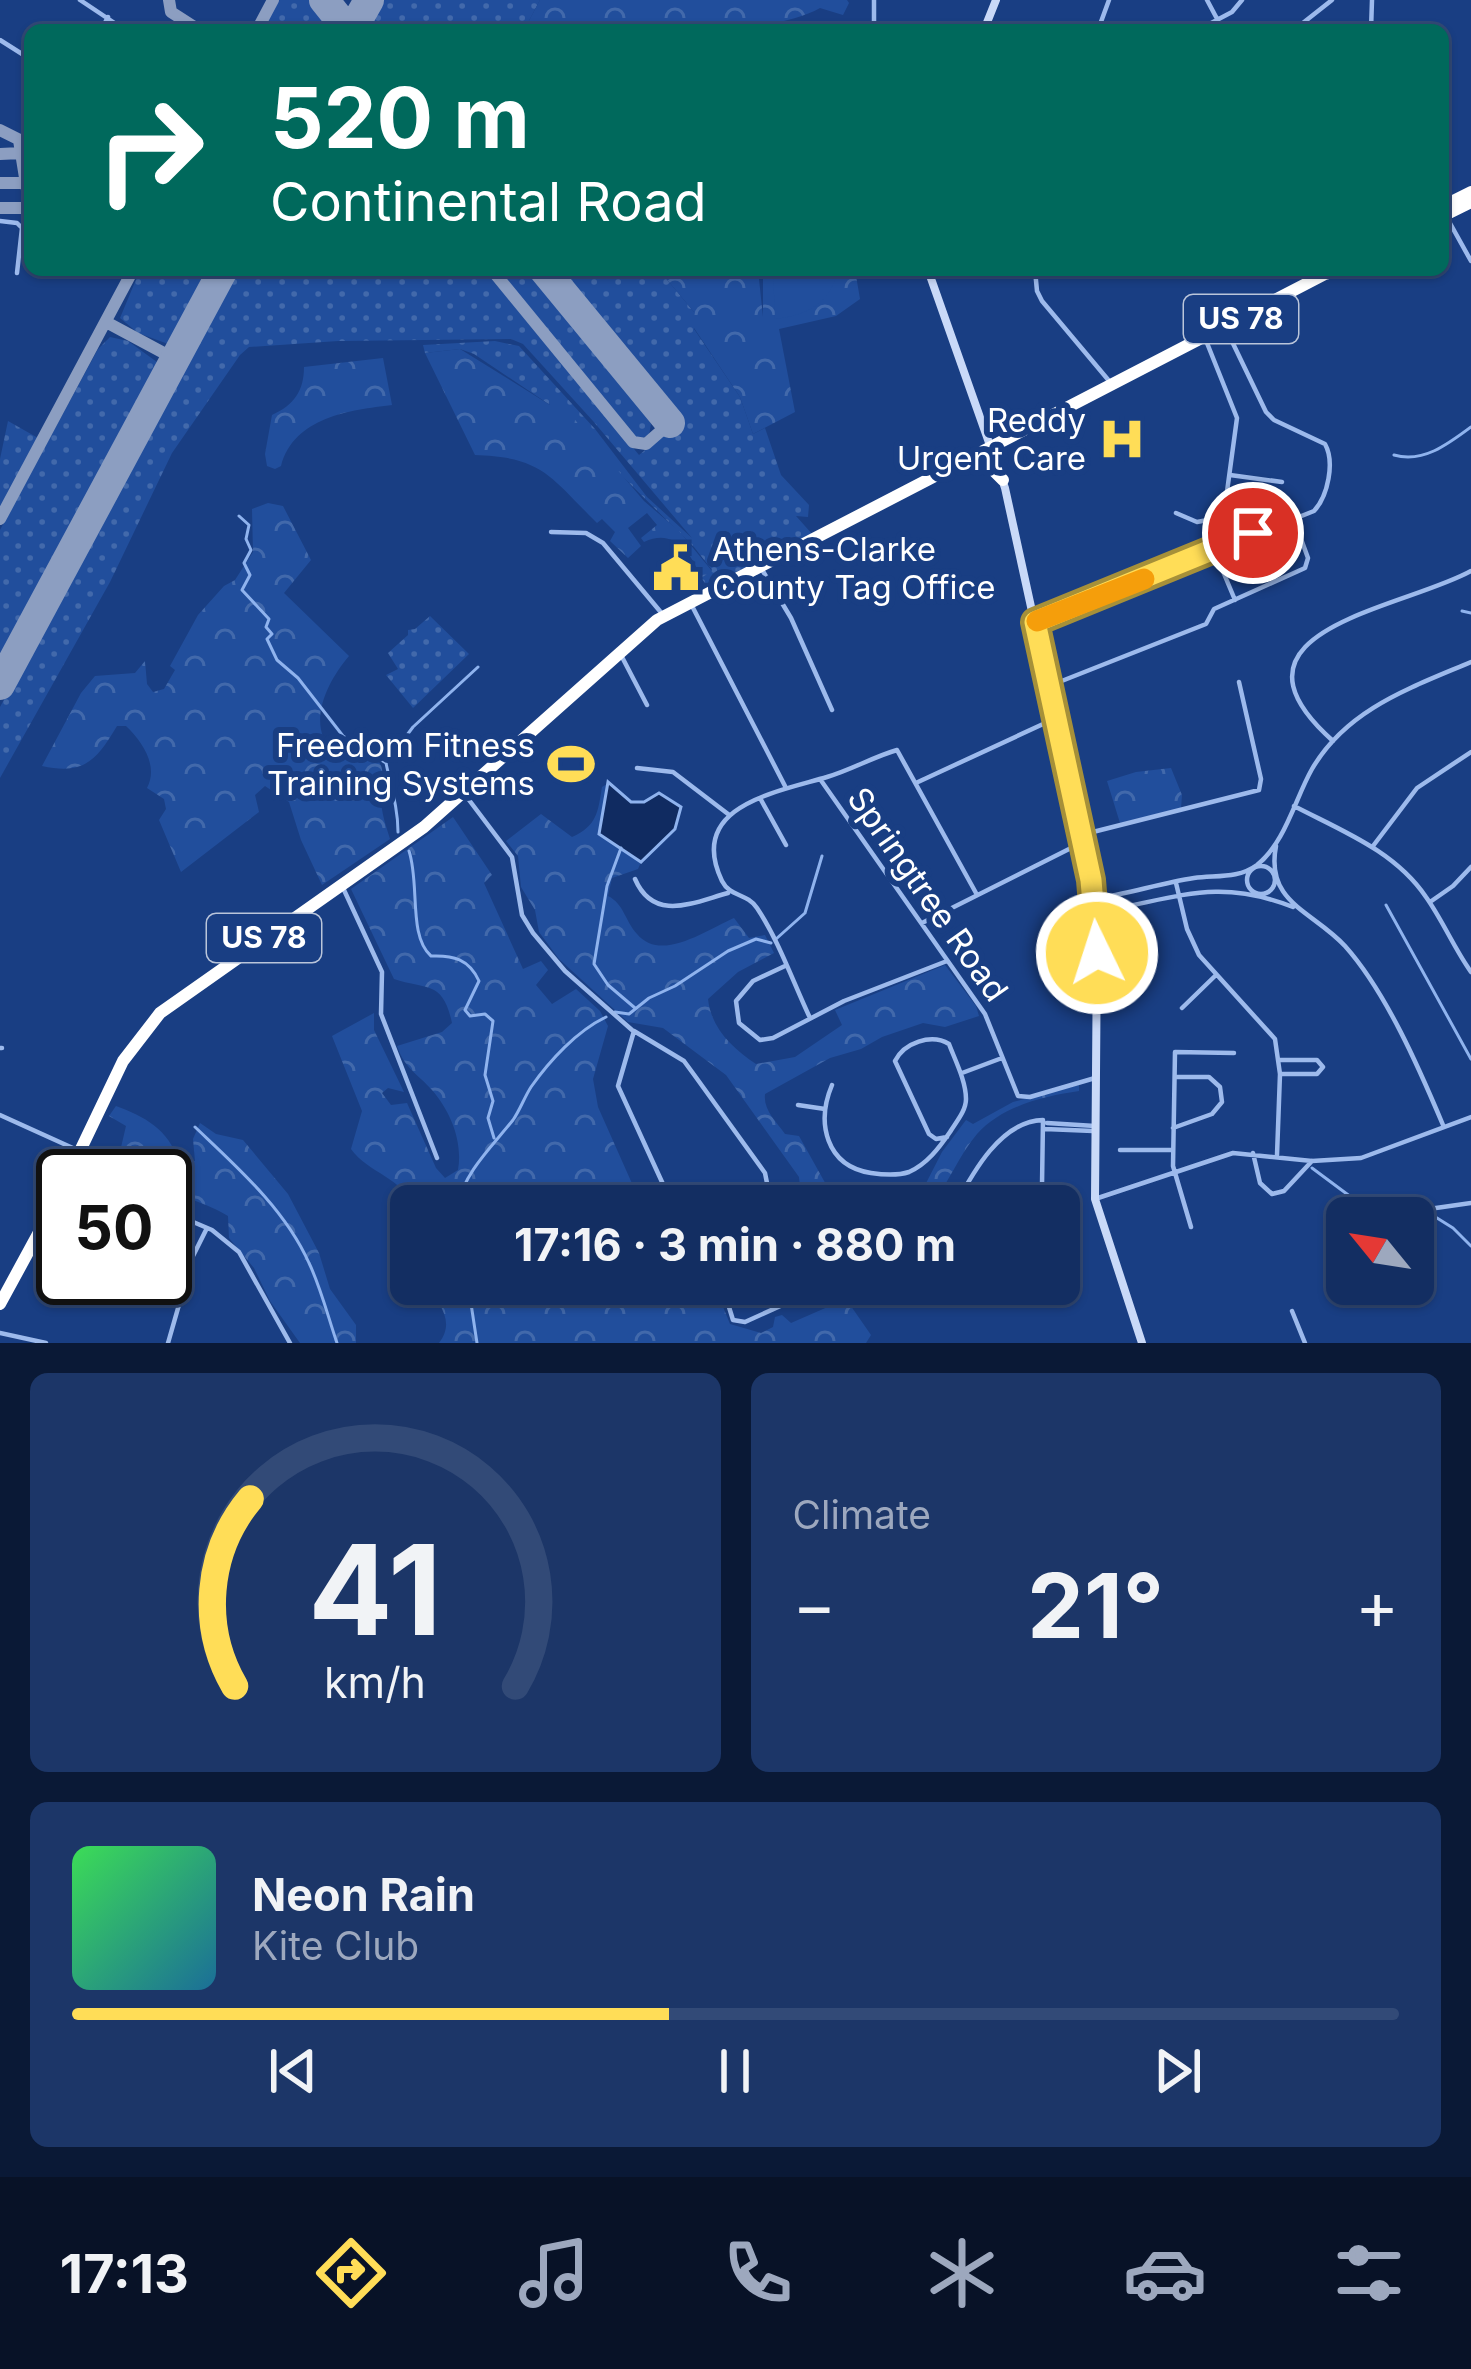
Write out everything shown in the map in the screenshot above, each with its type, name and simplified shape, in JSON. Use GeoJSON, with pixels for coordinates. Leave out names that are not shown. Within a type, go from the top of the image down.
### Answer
{"type":"FeatureCollection","features":[{"type":"Feature","properties":{"kind":"highway","name":"US 78"},"geometry":{"type":"LineString","coordinates":[[81,1149],[123,1061],[160,1013],[402,844],[661,618],[1322,276]]}},
{"type":"Feature","properties":{"kind":"highway"},"geometry":{"type":"LineString","coordinates":[[971,460],[988,465],[1003,480]]}},
{"type":"Feature","properties":{"kind":"highway"},"geometry":{"type":"LineString","coordinates":[[1,1300],[36,1236]]}},
{"type":"Feature","properties":{"kind":"main road"},"geometry":{"type":"LineString","coordinates":[[930,276],[1003,480],[1082,838],[1096,912],[1095,1199],[1142,1343]]}},
{"type":"Feature","properties":{"kind":"street"},"geometry":{"type":"LineString","coordinates":[[80,0],[117,24]]}},
{"type":"Feature","properties":{"kind":"street"},"geometry":{"type":"LineString","coordinates":[[1207,0],[1219,24]]}},
{"type":"Feature","properties":{"kind":"street"},"geometry":{"type":"LineString","coordinates":[[1209,24],[1232,12],[1242,0]]}},
{"type":"Feature","properties":{"kind":"street"},"geometry":{"type":"LineString","coordinates":[[1302,24],[1332,0]]}},
{"type":"Feature","properties":{"kind":"street"},"geometry":{"type":"LineString","coordinates":[[104,24],[107,17]]}},
{"type":"Feature","properties":{"kind":"street"},"geometry":{"type":"LineString","coordinates":[[0,221],[22,228],[17,273]]}},
{"type":"Feature","properties":{"kind":"street"},"geometry":{"type":"LineString","coordinates":[[1449,221],[1471,261]]}},
{"type":"Feature","properties":{"kind":"street"},"geometry":{"type":"LineString","coordinates":[[1036,276],[1042,301],[1113,386]]}},
{"type":"Feature","properties":{"kind":"street"},"geometry":{"type":"LineString","coordinates":[[1035,622],[1314,511],[1321,504],[1330,453],[1321,439],[1274,420],[1266,412],[1225,328]]}},
{"type":"Feature","properties":{"kind":"street"},"geometry":{"type":"LineString","coordinates":[[1176,513],[1197,521],[1218,518],[1229,475],[1237,418],[1205,338]]}},
{"type":"Feature","properties":{"kind":"street"},"geometry":{"type":"LineString","coordinates":[[1229,475],[1282,482]]}},
{"type":"Feature","properties":{"kind":"street"},"geometry":{"type":"LineString","coordinates":[[1049,686],[1206,624],[1214,609],[1305,568],[1308,557],[1293,517]]}},
{"type":"Feature","properties":{"kind":"street"},"geometry":{"type":"LineString","coordinates":[[551,532],[586,533],[603,543],[661,618]]}},
{"type":"Feature","properties":{"kind":"street"},"geometry":{"type":"LineString","coordinates":[[1214,550],[1234,600]]}},
{"type":"Feature","properties":{"kind":"street"},"geometry":{"type":"LineString","coordinates":[[761,568],[791,618],[832,710]]}},
{"type":"Feature","properties":{"kind":"street"},"geometry":{"type":"LineString","coordinates":[[1334,741],[1295,695],[1294,668],[1303,648],[1324,629],[1471,571]]}},
{"type":"Feature","properties":{"kind":"street"},"geometry":{"type":"LineString","coordinates":[[690,602],[784,786]]}},
{"type":"Feature","properties":{"kind":"street"},"geometry":{"type":"LineString","coordinates":[[619,652],[647,705]]}},
{"type":"Feature","properties":{"kind":"street"},"geometry":{"type":"LineString","coordinates":[[1257,894],[1247,884],[1253,868],[1277,840],[1316,763],[1334,741],[1380,702],[1471,662]]}},
{"type":"Feature","properties":{"kind":"street"},"geometry":{"type":"LineString","coordinates":[[920,924],[1082,838],[1259,790],[1262,779],[1239,682]]}},
{"type":"Feature","properties":{"kind":"street"},"geometry":{"type":"LineString","coordinates":[[918,782],[1056,718]]}},
{"type":"Feature","properties":{"kind":"street"},"geometry":{"type":"LineString","coordinates":[[730,892],[712,852],[728,814],[784,786],[820,779],[897,750],[976,893]]}},
{"type":"Feature","properties":{"kind":"street"},"geometry":{"type":"LineString","coordinates":[[1373,846],[1417,788],[1471,752]]}},
{"type":"Feature","properties":{"kind":"street"},"geometry":{"type":"LineString","coordinates":[[637,768],[673,772],[728,814]]}},
{"type":"Feature","properties":{"kind":"street","name":"Springtree Road"},"geometry":{"type":"LineString","coordinates":[[820,779],[985,1015],[1016,1094],[1022,1097],[1095,1078]]}},
{"type":"Feature","properties":{"kind":"street"},"geometry":{"type":"LineString","coordinates":[[464,792],[512,857],[519,903],[533,933],[565,971],[634,1031],[669,1050],[695,1076],[765,1173],[768,1185]]}},
{"type":"Feature","properties":{"kind":"street"},"geometry":{"type":"LineString","coordinates":[[760,798],[785,845]]}},
{"type":"Feature","properties":{"kind":"street"},"geometry":{"type":"LineString","coordinates":[[1294,806],[1373,846],[1402,870],[1430,902],[1471,972]]}},
{"type":"Feature","properties":{"kind":"street"},"geometry":{"type":"LineString","coordinates":[[1257,894],[1270,891],[1277,840]]}},
{"type":"Feature","properties":{"kind":"street"},"geometry":{"type":"LineString","coordinates":[[1430,902],[1471,866]]}},
{"type":"Feature","properties":{"kind":"street"},"geometry":{"type":"LineString","coordinates":[[1094,899],[1267,867],[1298,909]]}},
{"type":"Feature","properties":{"kind":"street"},"geometry":{"type":"LineString","coordinates":[[635,879],[648,899],[671,908],[730,892],[748,898],[810,1018]]}},
{"type":"Feature","properties":{"kind":"street"},"geometry":{"type":"LineString","coordinates":[[1175,882],[1190,938],[1216,975],[1266,1025],[1278,1047],[1276,1155]]}},
{"type":"Feature","properties":{"kind":"street"},"geometry":{"type":"LineString","coordinates":[[342,884],[382,972],[381,1015],[437,1158]]}},
{"type":"Feature","properties":{"kind":"street"},"geometry":{"type":"LineString","coordinates":[[1096,912],[1225,889],[1257,894],[1298,909],[1338,939],[1363,969],[1424,1079],[1443,1126]]}},
{"type":"Feature","properties":{"kind":"street"},"geometry":{"type":"LineString","coordinates":[[785,966],[744,988],[735,1005],[739,1023],[754,1037],[764,1040],[947,961]]}},
{"type":"Feature","properties":{"kind":"street"},"geometry":{"type":"LineString","coordinates":[[1181,1008],[1216,975]]}},
{"type":"Feature","properties":{"kind":"street"},"geometry":{"type":"LineString","coordinates":[[634,1031],[618,1086],[663,1185]]}},
{"type":"Feature","properties":{"kind":"street"},"geometry":{"type":"LineString","coordinates":[[832,1085],[825,1109],[828,1144],[844,1163],[864,1172],[908,1172],[924,1163],[947,1137],[966,1102],[949,1044],[942,1040],[903,1048],[895,1061],[929,1134],[936,1139],[947,1137]]}},
{"type":"Feature","properties":{"kind":"street"},"geometry":{"type":"LineString","coordinates":[[1190,1227],[1174,1174],[1174,1052],[1234,1053]]}},
{"type":"Feature","properties":{"kind":"street"},"geometry":{"type":"LineString","coordinates":[[960,1074],[1002,1058]]}},
{"type":"Feature","properties":{"kind":"street"},"geometry":{"type":"LineString","coordinates":[[1279,1060],[1317,1060],[1323,1067],[1317,1074],[1280,1074]]}},
{"type":"Feature","properties":{"kind":"street"},"geometry":{"type":"LineString","coordinates":[[1173,1128],[1212,1114],[1219,1109],[1222,1094],[1209,1077],[1174,1077]]}},
{"type":"Feature","properties":{"kind":"street"},"geometry":{"type":"LineString","coordinates":[[798,1105],[825,1109]]}},
{"type":"Feature","properties":{"kind":"street"},"geometry":{"type":"LineString","coordinates":[[0,1116],[75,1149]]}},
{"type":"Feature","properties":{"kind":"street"},"geometry":{"type":"LineString","coordinates":[[1095,1199],[1226,1155],[1253,1153],[1312,1161],[1361,1158],[1471,1117]]}},
{"type":"Feature","properties":{"kind":"street"},"geometry":{"type":"LineString","coordinates":[[969,1185],[999,1140],[1019,1125],[1038,1119],[1045,1126],[1095,1129]]}},
{"type":"Feature","properties":{"kind":"street"},"geometry":{"type":"LineString","coordinates":[[1040,1185],[1045,1126]]}},
{"type":"Feature","properties":{"kind":"street"},"geometry":{"type":"LineString","coordinates":[[1120,1150],[1173,1150]]}},
{"type":"Feature","properties":{"kind":"street"},"geometry":{"type":"LineString","coordinates":[[1253,1153],[1263,1188],[1278,1194],[1312,1161]]}},
{"type":"Feature","properties":{"kind":"street"},"geometry":{"type":"LineString","coordinates":[[1434,1208],[1471,1203]]}},
{"type":"Feature","properties":{"kind":"street"},"geometry":{"type":"LineString","coordinates":[[192,1222],[239,1252],[290,1343]]}},
{"type":"Feature","properties":{"kind":"street"},"geometry":{"type":"LineString","coordinates":[[168,1343],[193,1256],[207,1228]]}},
{"type":"Feature","properties":{"kind":"street"},"geometry":{"type":"LineString","coordinates":[[726,1305],[728,1313],[745,1322],[782,1305]]}},
{"type":"Feature","properties":{"kind":"street"},"geometry":{"type":"LineString","coordinates":[[1292,1311],[1305,1343]]}},
{"type":"Feature","properties":{"kind":"street"},"geometry":{"type":"LineString","coordinates":[[0,1333],[46,1343]]}},
{"type":"Feature","properties":{"kind":"green space"},"geometry":{"type":"Polygon","coordinates":[[[279,0],[310,0],[329,24],[266,24],[279,0]]]}},
{"type":"Feature","properties":{"kind":"green space"},"geometry":{"type":"Polygon","coordinates":[[[381,0],[540,0],[527,24],[367,24],[381,0]]]}},
{"type":"Feature","properties":{"kind":"green space"},"geometry":{"type":"Polygon","coordinates":[[[540,0],[849,3],[843,15],[820,8],[769,24],[527,24],[540,0]]]}},
{"type":"Feature","properties":{"kind":"green space"},"geometry":{"type":"Polygon","coordinates":[[[138,276],[209,276],[171,345],[138,333],[120,318],[138,276]]]}},
{"type":"Feature","properties":{"kind":"green space"},"geometry":{"type":"Polygon","coordinates":[[[232,276],[492,276],[639,455],[683,419],[561,276],[664,276],[694,312],[694,329],[740,397],[753,434],[765,428],[781,475],[809,505],[808,517],[796,516],[813,535],[705,583],[701,578],[712,570],[694,547],[550,405],[474,354],[460,349],[425,353],[423,345],[495,341],[519,346],[595,429],[647,497],[692,538],[523,344],[511,339],[249,347],[172,453],[110,582],[0,778],[0,707],[232,276]]]}},
{"type":"Feature","properties":{"kind":"green space"},"geometry":{"type":"Polygon","coordinates":[[[503,276],[537,276],[633,394],[651,424],[649,435],[640,439],[503,276]]]}},
{"type":"Feature","properties":{"kind":"green space"},"geometry":{"type":"Polygon","coordinates":[[[664,276],[759,276],[763,317],[763,276],[856,276],[860,299],[836,316],[779,329],[795,412],[753,434],[740,397],[694,328],[694,312],[664,276]]]}},
{"type":"Feature","properties":{"kind":"green space"},"geometry":{"type":"Polygon","coordinates":[[[773,276],[836,276],[816,306],[775,319],[773,276]]]}},
{"type":"Feature","properties":{"kind":"green space"},"geometry":{"type":"Polygon","coordinates":[[[110,337],[128,341],[161,365],[0,664],[0,530],[98,349],[110,337]]]}},
{"type":"Feature","properties":{"kind":"green space"},"geometry":{"type":"Polygon","coordinates":[[[460,349],[550,405],[559,401],[644,501],[679,531],[712,571],[701,578],[692,559],[673,540],[644,542],[641,538],[657,525],[647,513],[628,528],[641,546],[628,558],[610,541],[615,532],[602,519],[597,523],[545,473],[517,460],[475,455],[425,353],[460,349]]]}},
{"type":"Feature","properties":{"kind":"green space"},"geometry":{"type":"Polygon","coordinates":[[[383,358],[392,405],[311,426],[298,436],[281,466],[267,466],[272,415],[296,396],[304,367],[383,358]]]}},
{"type":"Feature","properties":{"kind":"green space"},"geometry":{"type":"Polygon","coordinates":[[[8,421],[38,438],[0,508],[0,459],[8,421]]]}},
{"type":"Feature","properties":{"kind":"green space"},"geometry":{"type":"Polygon","coordinates":[[[268,503],[283,506],[311,560],[284,593],[349,656],[322,704],[325,742],[334,753],[361,745],[382,768],[381,803],[390,839],[322,885],[289,802],[265,786],[255,795],[259,812],[181,872],[159,820],[166,809],[164,799],[147,788],[150,763],[126,726],[117,726],[95,756],[79,767],[42,766],[95,676],[135,673],[145,661],[147,684],[153,692],[164,689],[175,670],[170,666],[198,615],[235,580],[253,552],[252,509],[268,503]]]}},
{"type":"Feature","properties":{"kind":"green space"},"geometry":{"type":"Polygon","coordinates":[[[430,616],[469,654],[413,708],[386,675],[398,669],[388,653],[408,630],[430,616]]]}},
{"type":"Feature","properties":{"kind":"green space"},"geometry":{"type":"Polygon","coordinates":[[[1171,768],[1182,795],[1181,808],[1120,823],[1107,781],[1171,768]]]}},
{"type":"Feature","properties":{"kind":"green space"},"geometry":{"type":"Polygon","coordinates":[[[607,784],[599,834],[641,862],[638,869],[612,878],[608,896],[618,903],[637,934],[647,942],[671,945],[734,918],[749,938],[765,935],[774,953],[738,972],[708,999],[724,1036],[756,1064],[795,1057],[842,1025],[835,1010],[945,965],[976,1006],[979,1016],[945,1027],[923,1023],[882,1037],[830,1058],[765,1094],[771,1115],[785,1134],[799,1136],[826,1185],[800,1185],[799,1177],[726,1075],[663,1028],[628,1022],[559,959],[539,932],[535,910],[521,887],[518,856],[506,841],[541,814],[572,837],[580,833],[595,817],[602,787],[607,784]]]}},
{"type":"Feature","properties":{"kind":"green space"},"geometry":{"type":"Polygon","coordinates":[[[453,817],[492,875],[484,883],[523,969],[541,961],[548,970],[536,985],[552,1004],[576,989],[600,1011],[608,1026],[593,1079],[598,1107],[633,1185],[395,1185],[351,1149],[362,1111],[332,1036],[374,1013],[374,1030],[404,1092],[388,1088],[382,1093],[391,1105],[407,1103],[445,1178],[458,1170],[459,1149],[450,1118],[397,1046],[442,1032],[452,1023],[448,1009],[432,989],[394,979],[351,889],[453,817]]]}},
{"type":"Feature","properties":{"kind":"green space"},"geometry":{"type":"Polygon","coordinates":[[[1079,1085],[1079,1091],[1024,1104],[999,1116],[971,1142],[944,1185],[925,1185],[966,1120],[973,1124],[1013,1102],[1079,1085]]]}},
{"type":"Feature","properties":{"kind":"green space"},"geometry":{"type":"Polygon","coordinates":[[[116,1106],[136,1114],[174,1149],[121,1149],[126,1126],[109,1116],[116,1106]]]}},
{"type":"Feature","properties":{"kind":"green space"},"geometry":{"type":"Polygon","coordinates":[[[200,1123],[216,1134],[243,1140],[288,1194],[319,1253],[330,1289],[356,1325],[356,1343],[300,1343],[270,1301],[254,1268],[229,1238],[228,1216],[192,1199],[193,1139],[200,1123]]]}},
{"type":"Feature","properties":{"kind":"green space"},"geometry":{"type":"Polygon","coordinates":[[[440,1305],[722,1305],[730,1324],[761,1333],[773,1327],[775,1317],[782,1315],[791,1323],[832,1305],[850,1305],[871,1335],[866,1343],[439,1343],[446,1320],[440,1305]]]}},
{"type":"Feature","properties":{"kind":"shaded area"},"geometry":{"type":"Polygon","coordinates":[[[608,782],[631,802],[644,802],[659,793],[681,807],[675,829],[641,862],[599,834],[608,782]]]}},
{"type":"Feature","properties":{"kind":"waterway"},"geometry":{"type":"LineString","coordinates":[[1394,455],[1425,454],[1471,427]]}},
{"type":"Feature","properties":{"kind":"waterway"},"geometry":{"type":"LineString","coordinates":[[239,516],[249,525],[246,539],[251,550],[244,563],[250,575],[242,590],[269,619],[266,627],[272,634],[267,639],[277,660],[298,678],[343,736],[386,763]]}},
{"type":"Feature","properties":{"kind":"waterway"},"geometry":{"type":"LineString","coordinates":[[1462,611],[1471,613]]}},
{"type":"Feature","properties":{"kind":"waterway"},"geometry":{"type":"LineString","coordinates":[[398,832],[386,763],[413,727],[478,667]]}},
{"type":"Feature","properties":{"kind":"waterway"},"geometry":{"type":"LineString","coordinates":[[621,848],[607,886],[594,964],[608,985],[635,1008]]}},
{"type":"Feature","properties":{"kind":"waterway"},"geometry":{"type":"LineString","coordinates":[[409,851],[424,947],[431,956],[453,958],[470,968],[479,981],[465,1010],[470,1016],[485,1014],[493,1021],[485,1075],[493,1101],[488,1118],[494,1138]]}},
{"type":"Feature","properties":{"kind":"waterway"},"geometry":{"type":"LineString","coordinates":[[776,939],[805,913],[822,856]]}},
{"type":"Feature","properties":{"kind":"waterway"},"geometry":{"type":"LineString","coordinates":[[1386,905],[1471,1059]]}},
{"type":"Feature","properties":{"kind":"waterway"},"geometry":{"type":"LineString","coordinates":[[615,1012],[629,1014],[728,951],[756,939],[771,943]]}},
{"type":"Feature","properties":{"kind":"waterway"},"geometry":{"type":"LineString","coordinates":[[465,1185],[538,1077],[575,1038],[606,1017]]}},
{"type":"Feature","properties":{"kind":"waterway"},"geometry":{"type":"LineString","coordinates":[[195,1127],[259,1190],[299,1243],[337,1343]]}},
{"type":"Feature","properties":{"kind":"waterway"},"geometry":{"type":"LineString","coordinates":[[1312,1168],[1351,1197]]}},
{"type":"Feature","properties":{"kind":"waterway"},"geometry":{"type":"LineString","coordinates":[[1434,1216],[1471,1246]]}},
{"type":"Feature","properties":{"kind":"waterway"},"geometry":{"type":"LineString","coordinates":[[471,1305],[477,1343]]}},
{"type":"Feature","properties":{"kind":"taxiway"},"geometry":{"type":"LineString","coordinates":[[169,0],[171,12],[190,24]]}},
{"type":"Feature","properties":{"kind":"taxiway"},"geometry":{"type":"LineString","coordinates":[[260,24],[273,0]]}},
{"type":"Feature","properties":{"kind":"taxiway"},"geometry":{"type":"LineString","coordinates":[[0,130],[24,142]]}},
{"type":"Feature","properties":{"kind":"taxiway"},"geometry":{"type":"LineString","coordinates":[[19,140],[24,171]]}},
{"type":"Feature","properties":{"kind":"taxiway"},"geometry":{"type":"LineString","coordinates":[[0,154],[21,153]]}},
{"type":"Feature","properties":{"kind":"taxiway"},"geometry":{"type":"LineString","coordinates":[[0,183],[24,183]]}},
{"type":"Feature","properties":{"kind":"taxiway"},"geometry":{"type":"LineString","coordinates":[[0,208],[24,208]]}},
{"type":"Feature","properties":{"kind":"taxiway"},"geometry":{"type":"LineString","coordinates":[[0,519],[130,276]]}},
{"type":"Feature","properties":{"kind":"taxiway"},"geometry":{"type":"LineString","coordinates":[[497,276],[633,442],[646,444],[670,423]]}},
{"type":"Feature","properties":{"kind":"taxiway"},"geometry":{"type":"LineString","coordinates":[[106,322],[175,359]]}},
{"type":"Feature","properties":{"kind":"runway"},"geometry":{"type":"LineString","coordinates":[[324,0],[343,24]]}},
{"type":"Feature","properties":{"kind":"runway"},"geometry":{"type":"LineString","coordinates":[[355,24],[369,0]]}},
{"type":"Feature","properties":{"kind":"runway"},"geometry":{"type":"LineString","coordinates":[[0,685],[220,276]]}},
{"type":"Feature","properties":{"kind":"runway"},"geometry":{"type":"LineString","coordinates":[[549,276],[670,423]]}},
{"type":"Feature","properties":{"kind":"slow traffic"},"geometry":{"type":"LineString","coordinates":[[1037,621],[1144,579]]}},
{"type":"Feature","properties":{"kind":"place","name":"Reddy Urgent Care"},"geometry":{"type":"Point","coordinates":[1122,439]}},
{"type":"Feature","properties":{"kind":"place","name":"Athens-Clarke County Tag Office"},"geometry":{"type":"Point","coordinates":[676,568]}},
{"type":"Feature","properties":{"kind":"place","name":"Freedom Fitness Training Systems"},"geometry":{"type":"Point","coordinates":[571,764]}},
{"type":"Feature","properties":{"kind":"route"},"geometry":{"type":"LineString","coordinates":[[1097,953],[1091,880],[1035,622],[1253,533]]}}]}
